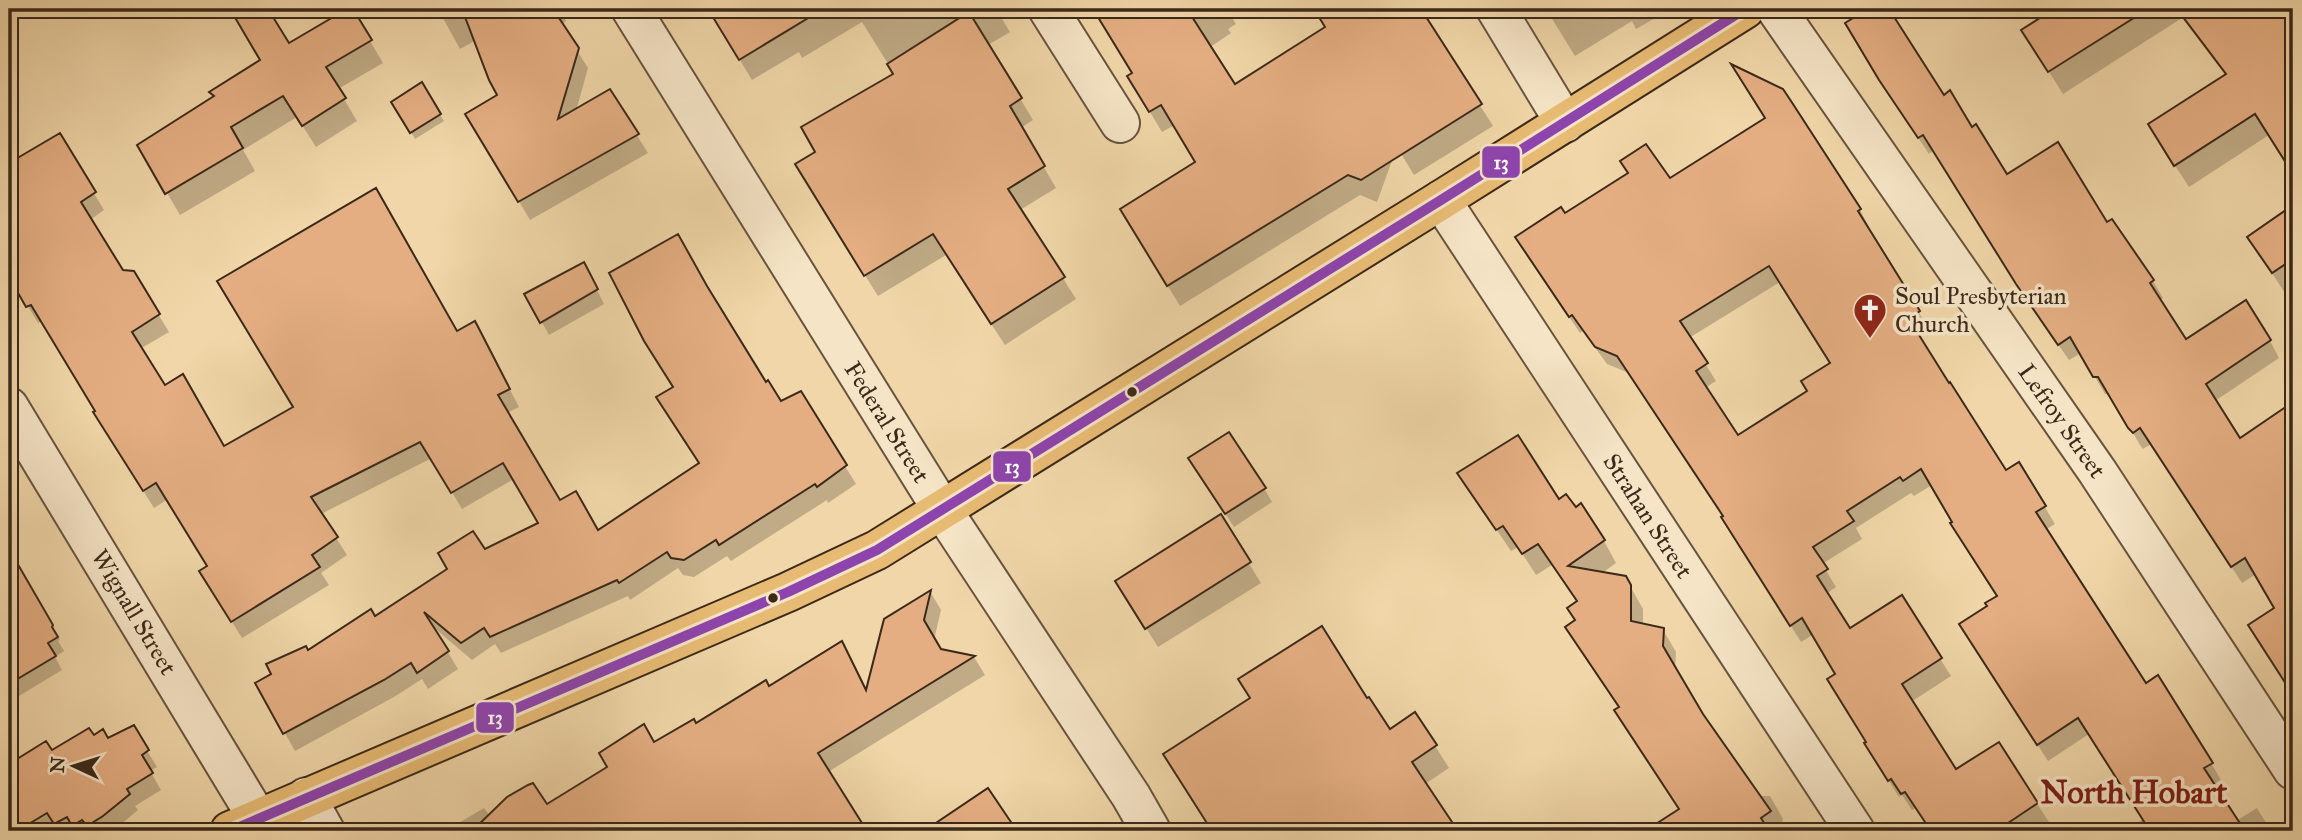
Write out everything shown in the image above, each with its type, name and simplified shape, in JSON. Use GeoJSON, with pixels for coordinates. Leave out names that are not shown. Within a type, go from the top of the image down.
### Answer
{"type":"FeatureCollection","features":[{"type":"Feature","properties":{"kind":"main road"},"geometry":{"type":"LineString","coordinates":[[244,825],[788,592],[877,550],[1745,9]]}},
{"type":"Feature","properties":{"kind":"street","name":"Federal Street"},"geometry":{"type":"LineString","coordinates":[[631,9],[943,511],[1131,796],[1151,831]]}},
{"type":"Feature","properties":{"kind":"street"},"geometry":{"type":"LineString","coordinates":[[1048,9],[1120,123]]}},
{"type":"Feature","properties":{"kind":"street"},"geometry":{"type":"LineString","coordinates":[[1496,9],[1565,123]]}},
{"type":"Feature","properties":{"kind":"street","name":"Lefroy Street"},"geometry":{"type":"LineString","coordinates":[[1776,9],[2097,471],[2293,770]]}},
{"type":"Feature","properties":{"kind":"street","name":"Strahan Street"},"geometry":{"type":"LineString","coordinates":[[1441,200],[1855,831]]}},
{"type":"Feature","properties":{"kind":"street","name":"Wignall Street"},"geometry":{"type":"LineString","coordinates":[[9,407],[226,763],[244,825]]}},
{"type":"Feature","properties":{"kind":"street"},"geometry":{"type":"LineString","coordinates":[[306,797],[325,831]]}},
{"type":"Feature","properties":{"kind":"building"},"geometry":{"type":"Polygon","coordinates":[[[230,9],[268,9],[289,43],[347,9],[353,9],[372,40],[326,67],[346,98],[302,126],[283,96],[231,127],[243,148],[165,194],[137,145],[214,96],[209,92],[260,60],[230,9]]]}},
{"type":"Feature","properties":{"kind":"building"},"geometry":{"type":"Polygon","coordinates":[[[462,9],[553,9],[579,48],[558,119],[610,89],[639,134],[518,202],[465,114],[497,95],[462,9]]]}},
{"type":"Feature","properties":{"kind":"building"},"geometry":{"type":"Polygon","coordinates":[[[708,9],[823,9],[739,60],[708,9]]]}},
{"type":"Feature","properties":{"kind":"building"},"geometry":{"type":"Polygon","coordinates":[[[1093,9],[1187,9],[1235,84],[1325,27],[1314,9],[1421,9],[1482,104],[1361,180],[1348,175],[1167,286],[1120,209],[1195,162],[1161,105],[1149,112],[1127,76],[1132,73],[1093,9]]]}},
{"type":"Feature","properties":{"kind":"building"},"geometry":{"type":"Polygon","coordinates":[[[1868,9],[1889,9],[1944,95],[1950,90],[1972,127],[1976,124],[2007,174],[2058,142],[2107,222],[2112,219],[2154,280],[2150,283],[2186,339],[2246,300],[2271,340],[2206,384],[2240,438],[2293,402],[2293,695],[2248,625],[2274,608],[2245,558],[2231,567],[2140,428],[2133,433],[2128,428],[2098,377],[2093,377],[2070,337],[2058,345],[2016,284],[1923,135],[1918,138],[1845,23],[1868,9]]]}},
{"type":"Feature","properties":{"kind":"building"},"geometry":{"type":"Polygon","coordinates":[[[2054,9],[2148,9],[2048,72],[2021,30],[2054,9]]]}},
{"type":"Feature","properties":{"kind":"building"},"geometry":{"type":"Polygon","coordinates":[[[2177,9],[2293,9],[2293,174],[2255,114],[2174,166],[2148,124],[2226,74],[2177,9]]]}},
{"type":"Feature","properties":{"kind":"building"},"geometry":{"type":"Polygon","coordinates":[[[969,12],[1022,98],[1010,106],[1045,166],[1008,189],[1065,277],[991,324],[933,234],[864,276],[795,164],[815,152],[801,127],[893,74],[887,64],[969,12]]]}},
{"type":"Feature","properties":{"kind":"building"},"geometry":{"type":"Polygon","coordinates":[[[1731,64],[1783,89],[1861,209],[1858,211],[1920,311],[1909,319],[2006,470],[2019,462],[2046,506],[2036,512],[2146,683],[2158,675],[2213,763],[2204,768],[2245,831],[2150,831],[2078,718],[2037,745],[1959,624],[1987,606],[1985,603],[1997,596],[1950,523],[1952,522],[1921,469],[1903,481],[1900,477],[1847,511],[1854,521],[1813,547],[1828,569],[1817,576],[1850,628],[1902,595],[1942,658],[1902,684],[1956,769],[1999,742],[2038,803],[1996,831],[1931,831],[1905,792],[1901,794],[1891,779],[1888,781],[1864,743],[1866,742],[1827,679],[1835,674],[1802,618],[1790,626],[1721,517],[1723,516],[1617,356],[1595,347],[1572,315],[1569,317],[1515,237],[1561,207],[1565,213],[1628,173],[1620,161],[1646,144],[1670,178],[1765,118],[1731,64]],[[1769,266],[1680,321],[1708,363],[1696,371],[1738,435],[1807,391],[1801,381],[1830,363],[1769,266]]]}},
{"type":"Feature","properties":{"kind":"building"},"geometry":{"type":"Polygon","coordinates":[[[422,82],[441,114],[410,133],[391,102],[422,82]]]}},
{"type":"Feature","properties":{"kind":"building"},"geometry":{"type":"Polygon","coordinates":[[[60,133],[96,192],[81,202],[123,270],[134,271],[160,314],[132,332],[165,385],[183,374],[224,446],[293,407],[217,281],[376,188],[457,331],[475,321],[510,389],[498,395],[560,500],[576,491],[598,530],[699,463],[656,397],[673,387],[644,341],[609,273],[678,234],[766,382],[768,380],[781,401],[801,391],[847,465],[817,487],[815,484],[719,545],[716,540],[684,560],[671,558],[667,552],[619,583],[617,580],[490,637],[484,628],[461,643],[424,612],[449,651],[417,673],[411,663],[283,734],[255,683],[271,674],[266,664],[306,646],[308,650],[371,609],[375,616],[447,569],[438,553],[473,531],[485,549],[538,523],[503,463],[451,493],[420,442],[311,497],[338,537],[312,555],[320,567],[231,622],[199,571],[207,566],[156,483],[143,491],[31,305],[26,307],[9,277],[9,163],[60,133]]]}},
{"type":"Feature","properties":{"kind":"building"},"geometry":{"type":"Polygon","coordinates":[[[2293,205],[2293,259],[2272,273],[2247,237],[2293,205]]]}},
{"type":"Feature","properties":{"kind":"building"},"geometry":{"type":"Polygon","coordinates":[[[584,262],[598,289],[540,323],[524,294],[584,262]]]}},
{"type":"Feature","properties":{"kind":"building"},"geometry":{"type":"Polygon","coordinates":[[[1229,432],[1266,488],[1225,514],[1188,458],[1229,432]]]}},
{"type":"Feature","properties":{"kind":"building"},"geometry":{"type":"Polygon","coordinates":[[[1518,435],[1559,499],[1566,494],[1576,507],[1581,503],[1605,540],[1568,566],[1626,576],[1631,585],[1631,621],[1664,628],[1663,646],[1703,714],[1771,811],[1761,818],[1769,831],[1645,831],[1679,809],[1614,710],[1619,707],[1565,627],[1575,620],[1567,608],[1577,601],[1538,544],[1522,554],[1503,526],[1496,530],[1457,473],[1518,435]]]}},
{"type":"Feature","properties":{"kind":"building"},"geometry":{"type":"Polygon","coordinates":[[[1221,514],[1251,562],[1145,629],[1115,581],[1221,514]]]}},
{"type":"Feature","properties":{"kind":"building"},"geometry":{"type":"Polygon","coordinates":[[[9,549],[58,637],[48,643],[56,656],[9,684],[9,549]]]}},
{"type":"Feature","properties":{"kind":"building"},"geometry":{"type":"Polygon","coordinates":[[[931,590],[924,620],[941,649],[975,656],[818,753],[867,831],[472,831],[507,797],[528,785],[533,783],[547,804],[607,767],[599,753],[644,724],[654,742],[694,719],[696,723],[766,680],[769,686],[842,641],[866,690],[884,619],[931,590]]]}},
{"type":"Feature","properties":{"kind":"building"},"geometry":{"type":"Polygon","coordinates":[[[1322,626],[1367,698],[1369,697],[1390,729],[1415,712],[1437,745],[1412,762],[1458,831],[1212,831],[1163,754],[1250,698],[1238,679],[1322,626]]]}},
{"type":"Feature","properties":{"kind":"building"},"geometry":{"type":"Polygon","coordinates":[[[134,725],[149,750],[142,755],[153,773],[127,789],[130,794],[87,826],[82,820],[72,826],[67,817],[54,824],[47,813],[17,831],[9,831],[9,764],[46,741],[52,750],[89,728],[94,735],[103,729],[108,738],[134,725]]]}},
{"type":"Feature","properties":{"kind":"building"},"geometry":{"type":"Polygon","coordinates":[[[988,788],[1017,831],[924,831],[988,788]]]}},
{"type":"Feature","properties":{"kind":"transit line","name":"13"},"geometry":{"type":"LineString","coordinates":[[230,831],[788,592],[877,550],[1745,9]]}},
{"type":"Feature","properties":{"kind":"place","name":"Soul Presbyterian Church"},"geometry":{"type":"Point","coordinates":[1870,340]}},
{"type":"Feature","properties":{"kind":"district","name":"North Hobart"},"geometry":{"type":"Point","coordinates":[2134,792]}}]}
